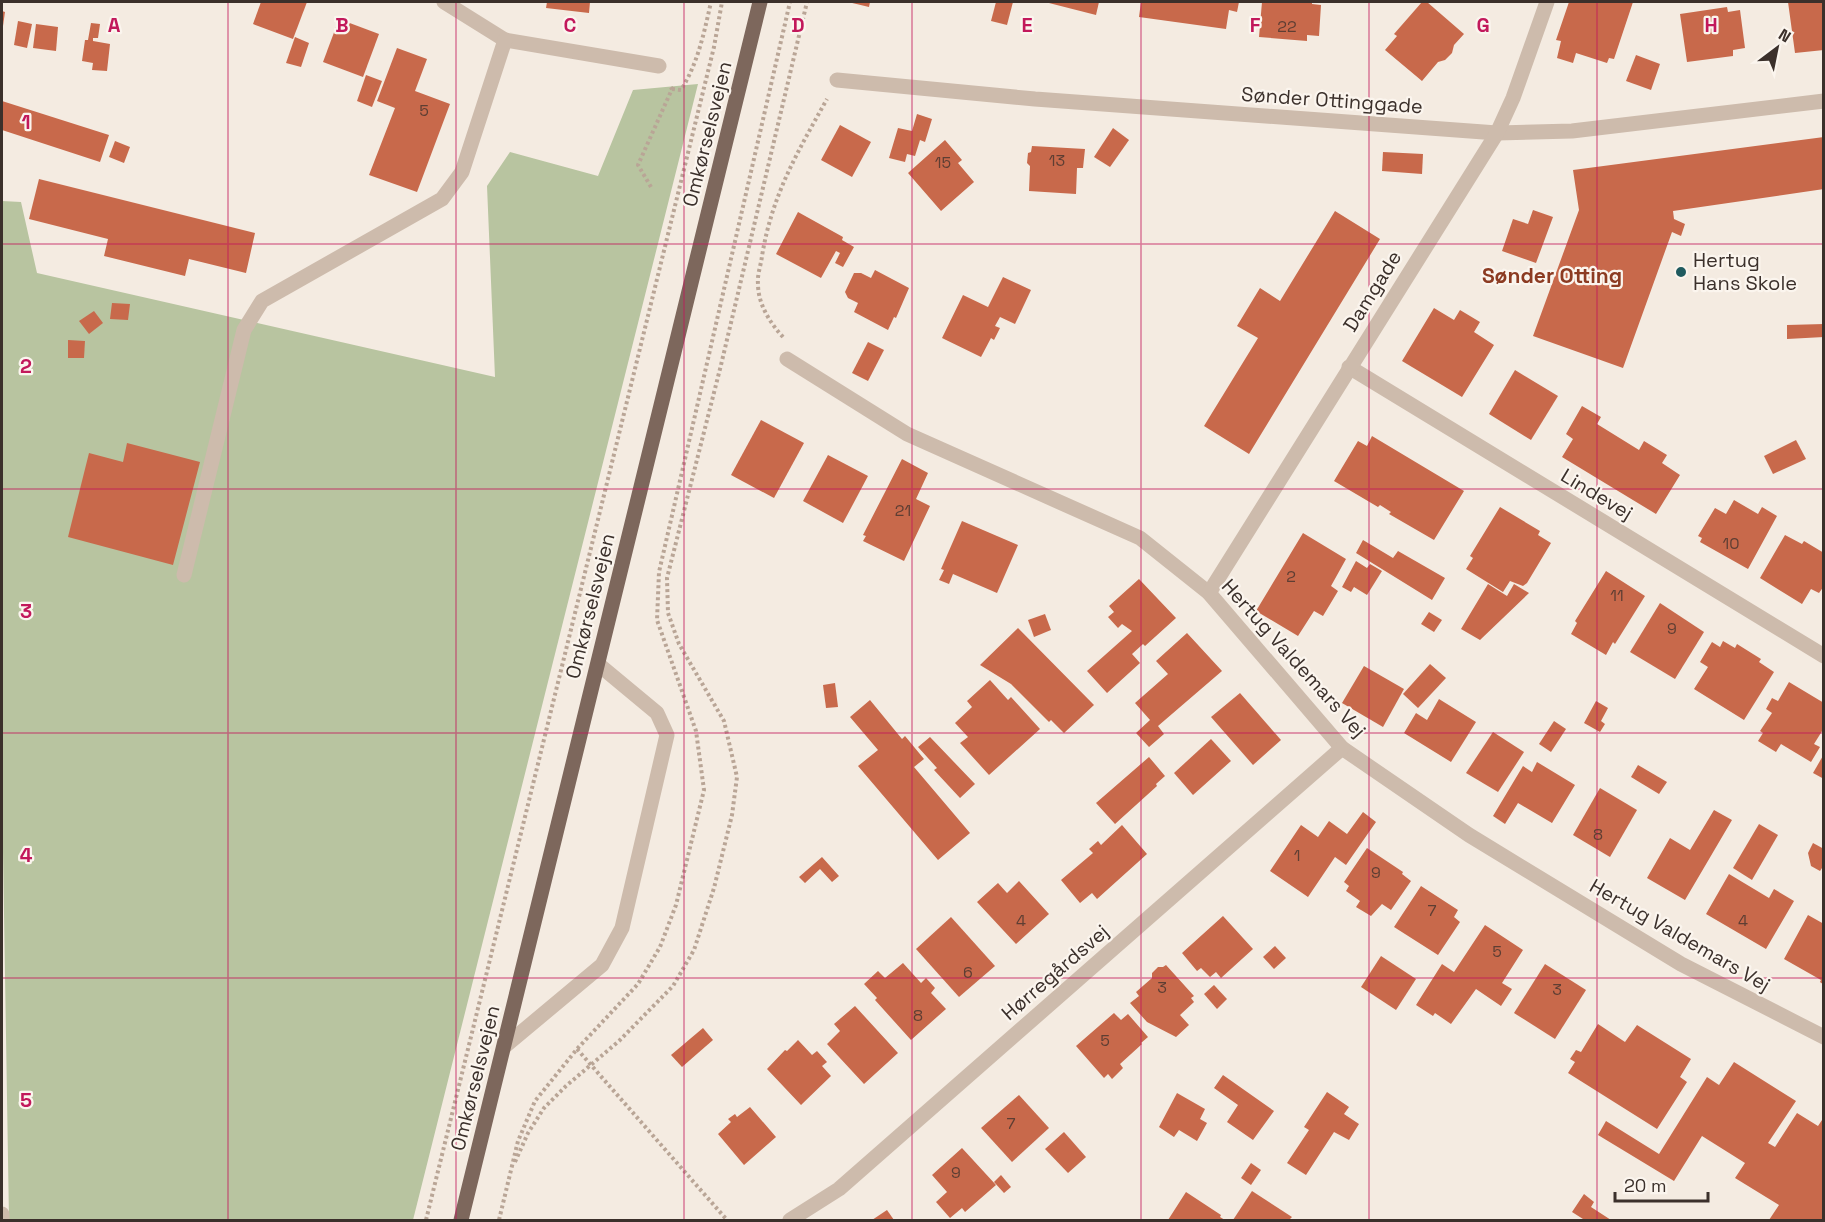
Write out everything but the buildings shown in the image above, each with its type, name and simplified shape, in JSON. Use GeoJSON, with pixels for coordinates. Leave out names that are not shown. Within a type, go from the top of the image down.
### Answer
{"type":"FeatureCollection","features":[{"type":"Feature","properties":{"kind":"main road","name":"Omkørselsvejen"},"geometry":{"type":"LineString","coordinates":[[461,1221],[760,2]]}},
{"type":"Feature","properties":{"kind":"street"},"geometry":{"type":"LineString","coordinates":[[444,2],[505,40],[659,66]]}},
{"type":"Feature","properties":{"kind":"street","name":"Damgade"},"geometry":{"type":"LineString","coordinates":[[1209,593],[1497,133],[1513,98],[1547,2]]}},
{"type":"Feature","properties":{"kind":"street"},"geometry":{"type":"LineString","coordinates":[[184,575],[244,330],[262,301],[442,200],[462,172],[505,40]]}},
{"type":"Feature","properties":{"kind":"street","name":"Sønder Ottinggade"},"geometry":{"type":"LineString","coordinates":[[837,80],[1046,99],[1497,133],[1572,131],[1824,101]]}},
{"type":"Feature","properties":{"kind":"street","name":"Hertug Valdemars Vej"},"geometry":{"type":"LineString","coordinates":[[787,359],[907,434],[1140,538],[1209,593],[1342,748],[1469,835],[1681,964],[1824,1037]]}},
{"type":"Feature","properties":{"kind":"street","name":"Lindevej"},"geometry":{"type":"LineString","coordinates":[[1349,367],[1824,656]]}},
{"type":"Feature","properties":{"kind":"street"},"geometry":{"type":"LineString","coordinates":[[505,1046],[602,965],[622,928],[667,735],[657,713],[598,664]]}},
{"type":"Feature","properties":{"kind":"street","name":"Hørregårdsvej"},"geometry":{"type":"LineString","coordinates":[[790,1221],[839,1189],[1342,748]]}},
{"type":"Feature","properties":{"kind":"street"},"geometry":{"type":"LineString","coordinates":[[2,1214],[2,1221]]}},
{"type":"Feature","properties":{"kind":"path"},"geometry":{"type":"LineString","coordinates":[[672,89],[681,90],[691,74],[701,47],[711,2]]}},
{"type":"Feature","properties":{"kind":"path"},"geometry":{"type":"LineString","coordinates":[[426,1221],[714,47],[722,2]]}},
{"type":"Feature","properties":{"kind":"path"},"geometry":{"type":"LineString","coordinates":[[499,1221],[518,1141],[535,1101],[576,1049],[638,984],[660,947],[676,905],[704,790],[696,731],[657,620],[659,572],[790,2]]}},
{"type":"Feature","properties":{"kind":"path"},"geometry":{"type":"LineString","coordinates":[[511,1171],[528,1133],[544,1108],[634,1026],[673,986],[694,950],[714,888],[732,815],[737,777],[724,721],[680,644],[668,613],[667,578],[721,365],[807,2]]}},
{"type":"Feature","properties":{"kind":"path"},"geometry":{"type":"LineString","coordinates":[[659,66],[672,89]]}},
{"type":"Feature","properties":{"kind":"path"},"geometry":{"type":"LineString","coordinates":[[787,359],[793,348],[775,328],[765,312],[758,284],[770,217],[789,166],[837,80]]}},
{"type":"Feature","properties":{"kind":"path"},"geometry":{"type":"LineString","coordinates":[[651,186],[638,165],[672,89]]}},
{"type":"Feature","properties":{"kind":"path"},"geometry":{"type":"LineString","coordinates":[[576,1049],[727,1221]]}},
{"type":"Feature","properties":{"kind":"green space"},"geometry":{"type":"Polygon","coordinates":[[[698,84],[413,1220],[9,1220],[2,790],[2,201],[21,202],[37,273],[495,377],[487,186],[510,152],[598,176],[633,90],[698,84]]]}},
{"type":"Feature","properties":{"kind":"place","name":"Hertug Hans Skole"},"geometry":{"type":"Point","coordinates":[1681,272]}},
{"type":"Feature","properties":{"kind":"district","name":"Sønder Otting"},"geometry":{"type":"Point","coordinates":[1552,275]}}]}
